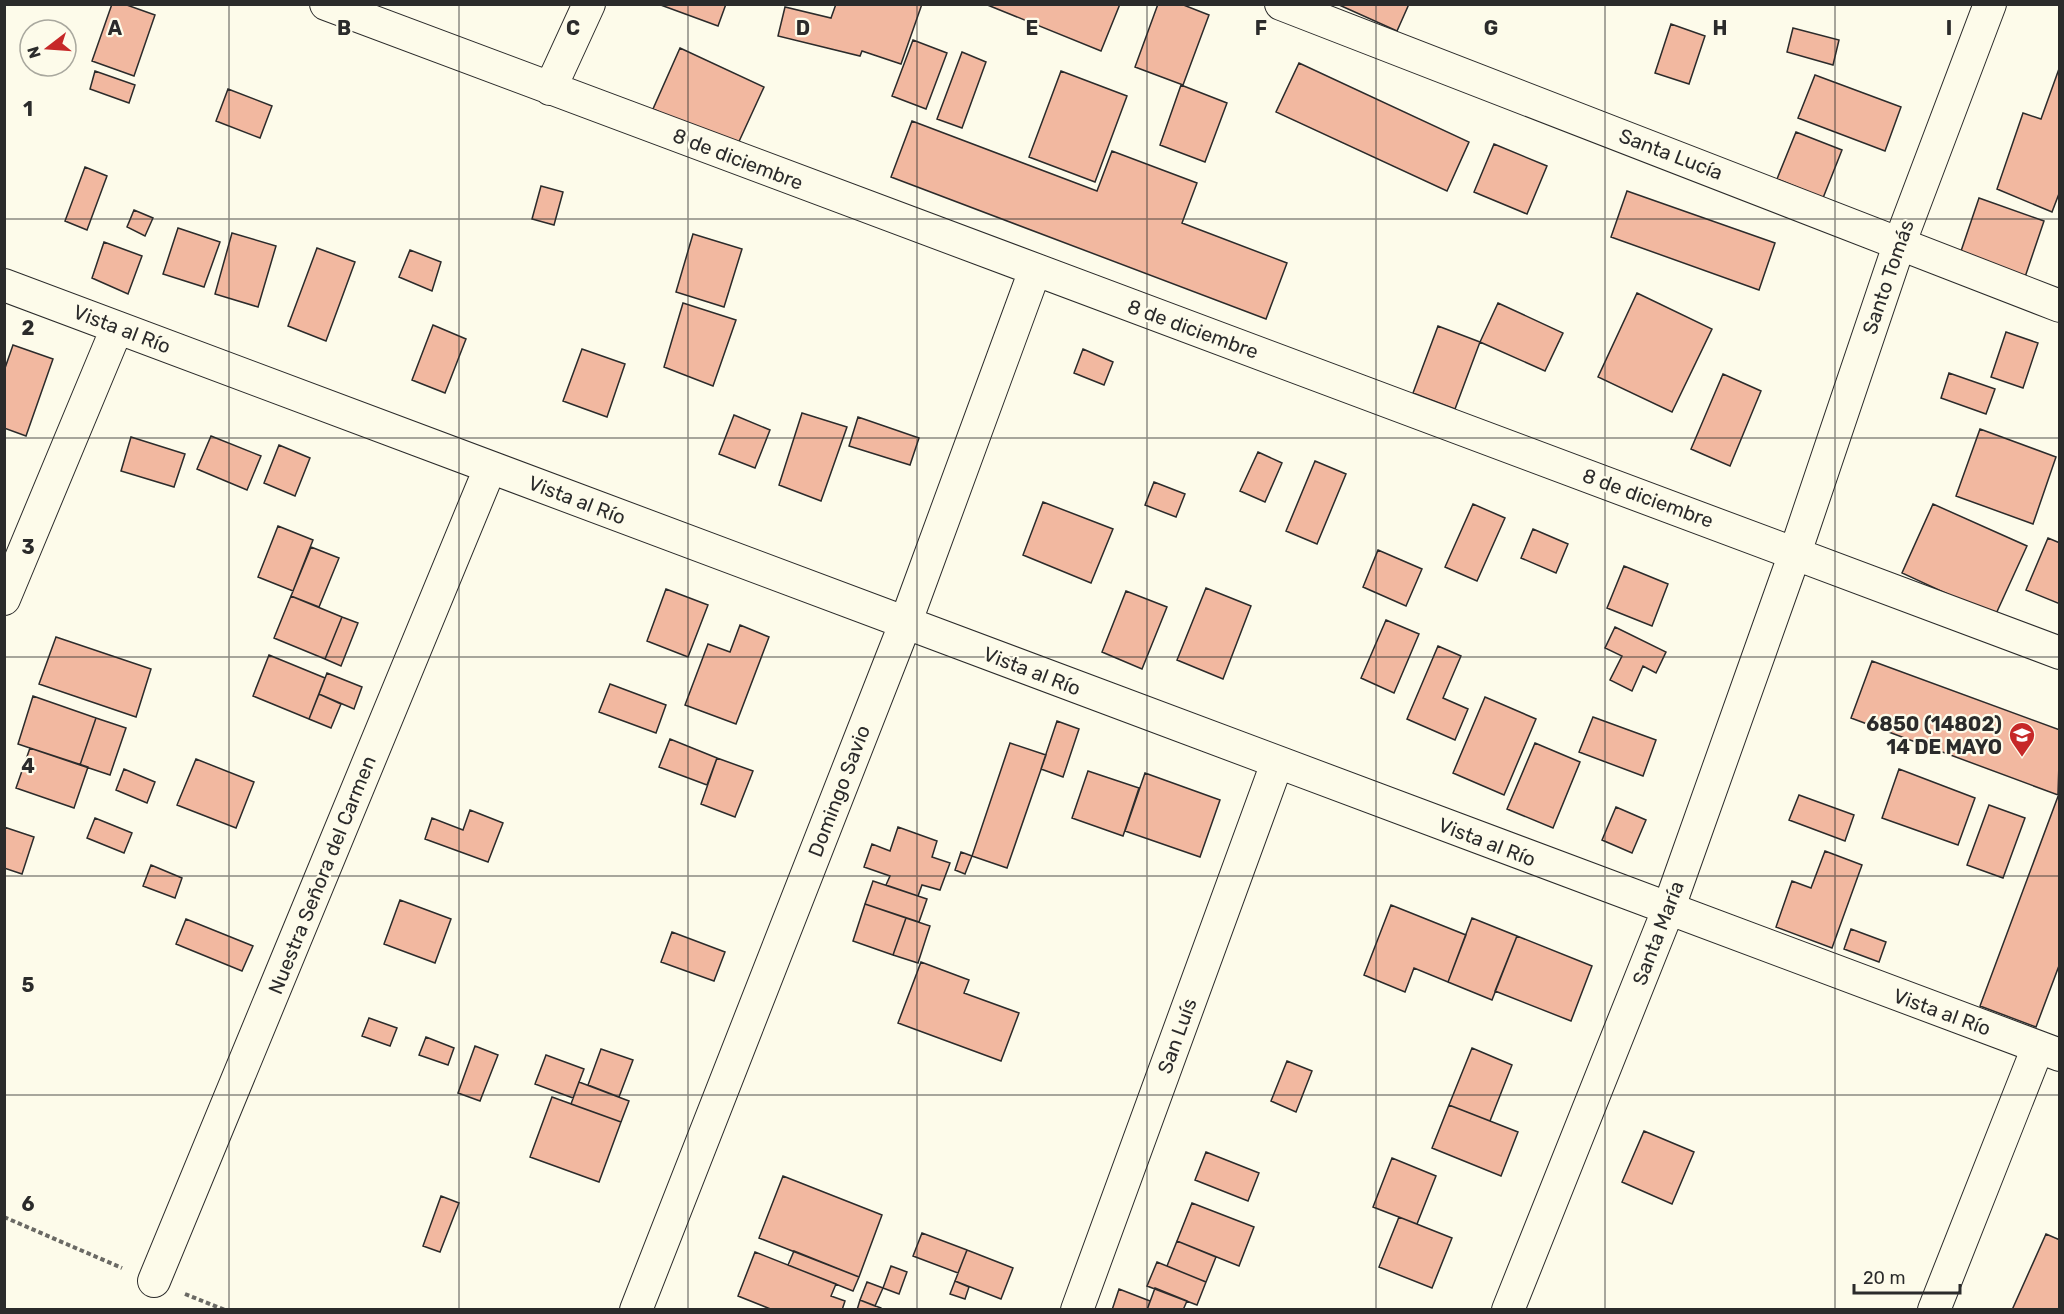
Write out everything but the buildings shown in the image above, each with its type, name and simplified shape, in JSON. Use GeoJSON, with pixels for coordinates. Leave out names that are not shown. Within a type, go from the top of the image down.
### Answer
{"type":"FeatureCollection","features":[{"type":"Feature","properties":{"kind":"street","name":"8 de diciembre"},"geometry":{"type":"LineString","coordinates":[[326,4],[2060,653]]}},
{"type":"Feature","properties":{"kind":"street"},"geometry":{"type":"LineString","coordinates":[[550,89],[590,4]]}},
{"type":"Feature","properties":{"kind":"street","name":"Santa Lucía"},"geometry":{"type":"LineString","coordinates":[[1281,4],[1900,242],[2060,306]]}},
{"type":"Feature","properties":{"kind":"street","name":"Santo Tomás"},"geometry":{"type":"LineString","coordinates":[[1795,553],[1900,242],[1990,4]]}},
{"type":"Feature","properties":{"kind":"street","name":"Domingo Savio"},"geometry":{"type":"LineString","coordinates":[[636,1310],[905,624],[1035,270]]}},
{"type":"Feature","properties":{"kind":"street","name":"Vista al Río"},"geometry":{"type":"LineString","coordinates":[[4,285],[2049,1051]]}},
{"type":"Feature","properties":{"kind":"street"},"geometry":{"type":"LineString","coordinates":[[4,599],[117,328]]}},
{"type":"Feature","properties":{"kind":"street","name":"Nuestra Señora del Carmen"},"geometry":{"type":"LineString","coordinates":[[154,1281],[490,468]]}},
{"type":"Feature","properties":{"kind":"street","name":"Santa María"},"geometry":{"type":"LineString","coordinates":[[1508,1310],[1668,910],[1795,553]]}},
{"type":"Feature","properties":{"kind":"street","name":"San Luís"},"geometry":{"type":"LineString","coordinates":[[1077,1310],[1277,763]]}},
{"type":"Feature","properties":{"kind":"street"},"geometry":{"type":"LineString","coordinates":[[1934,1310],[2049,1051]]}},
{"type":"Feature","properties":{"kind":"path"},"geometry":{"type":"LineString","coordinates":[[4,1217],[225,1310]]}},
{"type":"Feature","properties":{"kind":"place","name":"6850 (14802) 14 DE MAYO"},"geometry":{"type":"Point","coordinates":[2022,758]}}]}
